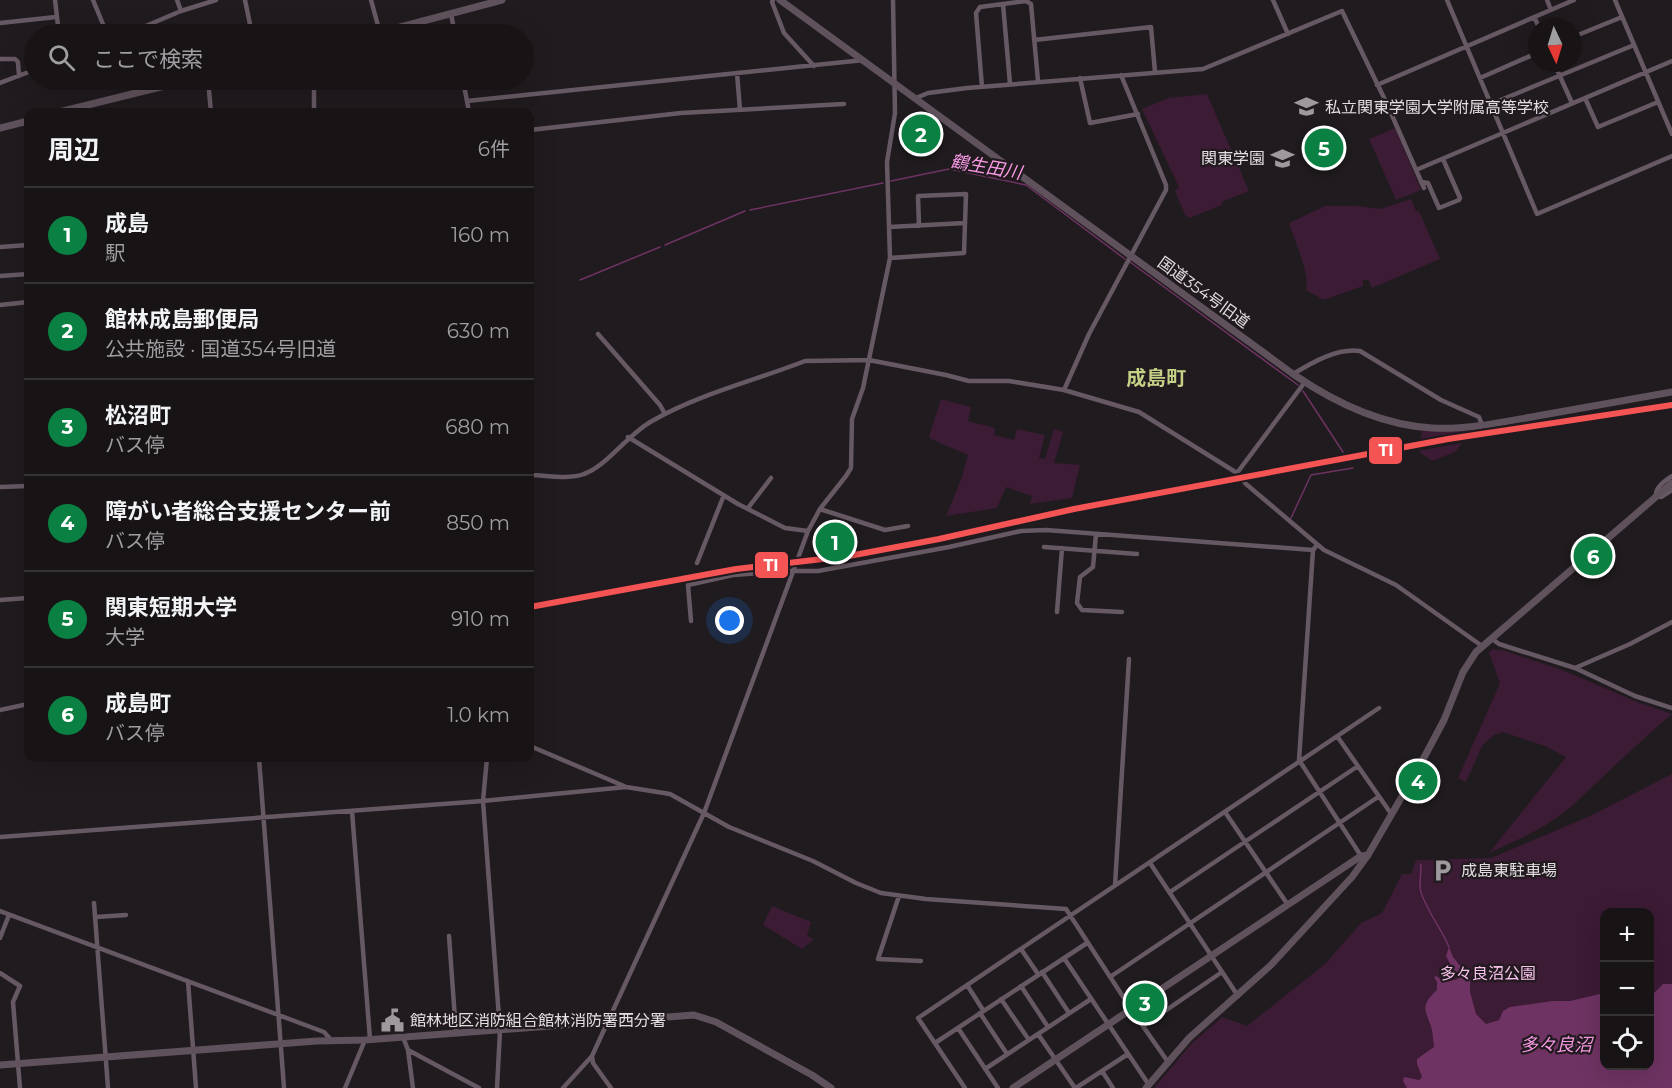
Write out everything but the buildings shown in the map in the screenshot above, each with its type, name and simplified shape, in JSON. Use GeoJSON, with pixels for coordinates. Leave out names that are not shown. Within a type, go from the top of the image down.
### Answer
{"type":"FeatureCollection","features":[{"type":"Feature","properties":{"kind":"street"},"geometry":{"type":"LineString","coordinates":[[55,0],[57,24]]}},
{"type":"Feature","properties":{"kind":"street"},"geometry":{"type":"LineString","coordinates":[[93,0],[103,24]]}},
{"type":"Feature","properties":{"kind":"street"},"geometry":{"type":"LineString","coordinates":[[177,0],[181,10]]}},
{"type":"Feature","properties":{"kind":"street"},"geometry":{"type":"LineString","coordinates":[[150,24],[181,10],[216,0]]}},
{"type":"Feature","properties":{"kind":"street"},"geometry":{"type":"LineString","coordinates":[[245,0],[250,24]]}},
{"type":"Feature","properties":{"kind":"street"},"geometry":{"type":"LineString","coordinates":[[371,0],[375,24]]}},
{"type":"Feature","properties":{"kind":"street"},"geometry":{"type":"LineString","coordinates":[[414,24],[502,0]]}},
{"type":"Feature","properties":{"kind":"street"},"geometry":{"type":"LineString","coordinates":[[773,0],[772,3],[784,33],[814,66]]}},
{"type":"Feature","properties":{"kind":"street","name":"国道354号旧道"},"geometry":{"type":"LineString","coordinates":[[780,0],[1293,374],[1341,404],[1384,419],[1432,428],[1482,425],[1672,392]]}},
{"type":"Feature","properties":{"kind":"street"},"geometry":{"type":"LineString","coordinates":[[563,1088],[592,1056],[608,1022],[704,813],[808,531],[820,509],[850,468],[852,419],[863,388],[890,258],[887,162],[895,113],[893,0]]}},
{"type":"Feature","properties":{"kind":"street"},"geometry":{"type":"LineString","coordinates":[[1273,0],[1288,33]]}},
{"type":"Feature","properties":{"kind":"street"},"geometry":{"type":"LineString","coordinates":[[1447,0],[1537,214],[1672,156]]}},
{"type":"Feature","properties":{"kind":"street"},"geometry":{"type":"LineString","coordinates":[[1547,0],[1551,10]]}},
{"type":"Feature","properties":{"kind":"street"},"geometry":{"type":"LineString","coordinates":[[1377,85],[1574,0]]}},
{"type":"Feature","properties":{"kind":"street"},"geometry":{"type":"LineString","coordinates":[[1615,0],[1672,134]]}},
{"type":"Feature","properties":{"kind":"street"},"geometry":{"type":"LineString","coordinates":[[982,87],[976,13],[980,7],[1026,1],[1031,4],[1038,81]]}},
{"type":"Feature","properties":{"kind":"street"},"geometry":{"type":"LineString","coordinates":[[1004,4],[1010,84]]}},
{"type":"Feature","properties":{"kind":"street"},"geometry":{"type":"LineString","coordinates":[[916,98],[928,93],[1038,81],[1203,69],[1340,11],[1344,12],[1388,104],[1424,188]]}},
{"type":"Feature","properties":{"kind":"street"},"geometry":{"type":"LineString","coordinates":[[451,14],[452,24]]}},
{"type":"Feature","properties":{"kind":"street"},"geometry":{"type":"LineString","coordinates":[[1582,33],[1622,16]]}},
{"type":"Feature","properties":{"kind":"street"},"geometry":{"type":"LineString","coordinates":[[0,23],[56,17]]}},
{"type":"Feature","properties":{"kind":"street"},"geometry":{"type":"LineString","coordinates":[[1034,40],[1151,27],[1155,72]]}},
{"type":"Feature","properties":{"kind":"street"},"geometry":{"type":"LineString","coordinates":[[1491,105],[1634,45]]}},
{"type":"Feature","properties":{"kind":"street"},"geometry":{"type":"LineString","coordinates":[[1480,78],[1528,57]]}},
{"type":"Feature","properties":{"kind":"street"},"geometry":{"type":"LineString","coordinates":[[0,59],[15,59],[18,62],[19,76]]}},
{"type":"Feature","properties":{"kind":"street"},"geometry":{"type":"LineString","coordinates":[[466,101],[864,60]]}},
{"type":"Feature","properties":{"kind":"street"},"geometry":{"type":"LineString","coordinates":[[1416,170],[1672,62]]}},
{"type":"Feature","properties":{"kind":"street"},"geometry":{"type":"LineString","coordinates":[[1557,72],[1572,103]]}},
{"type":"Feature","properties":{"kind":"street"},"geometry":{"type":"LineString","coordinates":[[737,73],[740,110]]}},
{"type":"Feature","properties":{"kind":"street"},"geometry":{"type":"LineString","coordinates":[[0,83],[24,74]]}},
{"type":"Feature","properties":{"kind":"street"},"geometry":{"type":"LineString","coordinates":[[1064,390],[1089,334],[1166,190],[1166,185],[1121,75]]}},
{"type":"Feature","properties":{"kind":"street"},"geometry":{"type":"LineString","coordinates":[[1080,78],[1090,123],[1138,114]]}},
{"type":"Feature","properties":{"kind":"street"},"geometry":{"type":"LineString","coordinates":[[75,108],[148,90]]}},
{"type":"Feature","properties":{"kind":"street"},"geometry":{"type":"LineString","coordinates":[[209,90],[211,108]]}},
{"type":"Feature","properties":{"kind":"street"},"geometry":{"type":"LineString","coordinates":[[314,90],[314,108]]}},
{"type":"Feature","properties":{"kind":"street"},"geometry":{"type":"LineString","coordinates":[[464,90],[468,108]]}},
{"type":"Feature","properties":{"kind":"street"},"geometry":{"type":"LineString","coordinates":[[1585,98],[1598,127],[1658,102]]}},
{"type":"Feature","properties":{"kind":"street"},"geometry":{"type":"LineString","coordinates":[[534,130],[681,113],[844,104]]}},
{"type":"Feature","properties":{"kind":"street"},"geometry":{"type":"LineString","coordinates":[[0,128],[24,122]]}},
{"type":"Feature","properties":{"kind":"street"},"geometry":{"type":"LineString","coordinates":[[1421,182],[1428,183],[1439,208],[1459,200],[1443,159]]}},
{"type":"Feature","properties":{"kind":"street"},"geometry":{"type":"LineString","coordinates":[[890,258],[964,253],[966,194],[918,195],[919,226]]}},
{"type":"Feature","properties":{"kind":"street"},"geometry":{"type":"LineString","coordinates":[[889,227],[965,223]]}},
{"type":"Feature","properties":{"kind":"street"},"geometry":{"type":"LineString","coordinates":[[0,247],[24,245]]}},
{"type":"Feature","properties":{"kind":"street"},"geometry":{"type":"LineString","coordinates":[[0,276],[24,274]]}},
{"type":"Feature","properties":{"kind":"street"},"geometry":{"type":"LineString","coordinates":[[0,304],[24,302]]}},
{"type":"Feature","properties":{"kind":"street"},"geometry":{"type":"LineString","coordinates":[[598,334],[660,405],[665,414]]}},
{"type":"Feature","properties":{"kind":"street"},"geometry":{"type":"LineString","coordinates":[[1293,374],[1313,362],[1330,356],[1350,350],[1360,351],[1442,400],[1479,417],[1482,425]]}},
{"type":"Feature","properties":{"kind":"street"},"geometry":{"type":"LineString","coordinates":[[534,475],[582,475],[592,471],[628,437],[665,414],[805,361],[869,360],[969,381],[1009,381],[1064,390],[1139,412],[1237,472],[1246,484],[1315,548],[1396,585],[1482,646]]}},
{"type":"Feature","properties":{"kind":"street"},"geometry":{"type":"LineString","coordinates":[[1237,472],[1305,382]]}},
{"type":"Feature","properties":{"kind":"street"},"geometry":{"type":"LineString","coordinates":[[628,437],[724,495],[785,528],[808,531]]}},
{"type":"Feature","properties":{"kind":"street"},"geometry":{"type":"LineString","coordinates":[[1656,496],[1655,492],[1658,488],[1672,476]]}},
{"type":"Feature","properties":{"kind":"street"},"geometry":{"type":"LineString","coordinates":[[748,508],[771,478]]}},
{"type":"Feature","properties":{"kind":"street"},"geometry":{"type":"LineString","coordinates":[[1064,958],[1147,1086],[1189,1038],[1271,965],[1344,886],[1392,815],[1441,726],[1466,666],[1482,646],[1672,483]]}},
{"type":"Feature","properties":{"kind":"street"},"geometry":{"type":"LineString","coordinates":[[0,487],[24,486]]}},
{"type":"Feature","properties":{"kind":"street"},"geometry":{"type":"LineString","coordinates":[[1656,496],[1661,497],[1672,490]]}},
{"type":"Feature","properties":{"kind":"street"},"geometry":{"type":"LineString","coordinates":[[697,563],[724,495]]}},
{"type":"Feature","properties":{"kind":"street"},"geometry":{"type":"LineString","coordinates":[[820,509],[885,530],[908,526]]}},
{"type":"Feature","properties":{"kind":"street"},"geometry":{"type":"LineString","coordinates":[[691,621],[688,585],[733,575],[813,572],[1021,531],[1046,530],[1315,548]]}},
{"type":"Feature","properties":{"kind":"street"},"geometry":{"type":"LineString","coordinates":[[1096,534],[1093,567],[1080,577],[1077,603],[1082,610],[1122,612]]}},
{"type":"Feature","properties":{"kind":"street"},"geometry":{"type":"LineString","coordinates":[[1044,547],[1137,554]]}},
{"type":"Feature","properties":{"kind":"street"},"geometry":{"type":"LineString","coordinates":[[1057,612],[1062,548]]}},
{"type":"Feature","properties":{"kind":"street"},"geometry":{"type":"LineString","coordinates":[[1315,548],[1299,762],[1339,823],[1364,855]]}},
{"type":"Feature","properties":{"kind":"street"},"geometry":{"type":"LineString","coordinates":[[0,600],[24,597]]}},
{"type":"Feature","properties":{"kind":"street"},"geometry":{"type":"LineString","coordinates":[[1575,668],[1630,644],[1672,622]]}},
{"type":"Feature","properties":{"kind":"street"},"geometry":{"type":"LineString","coordinates":[[1491,638],[1499,644],[1575,668],[1635,696],[1672,708]]}},
{"type":"Feature","properties":{"kind":"street"},"geometry":{"type":"LineString","coordinates":[[1115,885],[1129,659]]}},
{"type":"Feature","properties":{"kind":"street"},"geometry":{"type":"LineString","coordinates":[[0,710],[24,705]]}},
{"type":"Feature","properties":{"kind":"street"},"geometry":{"type":"LineString","coordinates":[[965,1088],[918,1018],[1378,708]]}},
{"type":"Feature","properties":{"kind":"street"},"geometry":{"type":"LineString","coordinates":[[1337,736],[1392,815]]}},
{"type":"Feature","properties":{"kind":"street"},"geometry":{"type":"LineString","coordinates":[[534,748],[626,787],[670,794],[729,827],[813,861],[873,891],[899,896],[1066,909],[1168,1062]]}},
{"type":"Feature","properties":{"kind":"street"},"geometry":{"type":"LineString","coordinates":[[259,762],[284,1088]]}},
{"type":"Feature","properties":{"kind":"street"},"geometry":{"type":"LineString","coordinates":[[487,762],[483,801],[500,1031],[497,1088]]}},
{"type":"Feature","properties":{"kind":"street"},"geometry":{"type":"LineString","coordinates":[[1170,892],[1358,766]]}},
{"type":"Feature","properties":{"kind":"street"},"geometry":{"type":"LineString","coordinates":[[0,837],[483,801],[626,787]]}},
{"type":"Feature","properties":{"kind":"street"},"geometry":{"type":"LineString","coordinates":[[1110,977],[1378,797]]}},
{"type":"Feature","properties":{"kind":"street"},"geometry":{"type":"LineString","coordinates":[[345,1088],[368,1040],[352,811]]}},
{"type":"Feature","properties":{"kind":"street"},"geometry":{"type":"LineString","coordinates":[[1225,812],[1288,904]]}},
{"type":"Feature","properties":{"kind":"street"},"geometry":{"type":"LineString","coordinates":[[1013,1088],[1364,855]]}},
{"type":"Feature","properties":{"kind":"street"},"geometry":{"type":"LineString","coordinates":[[1150,863],[1238,996]]}},
{"type":"Feature","properties":{"kind":"street"},"geometry":{"type":"LineString","coordinates":[[899,896],[878,958],[921,961]]}},
{"type":"Feature","properties":{"kind":"street"},"geometry":{"type":"LineString","coordinates":[[94,903],[108,1088]]}},
{"type":"Feature","properties":{"kind":"street"},"geometry":{"type":"LineString","coordinates":[[0,911],[324,1032],[332,1041]]}},
{"type":"Feature","properties":{"kind":"street"},"geometry":{"type":"LineString","coordinates":[[0,938],[9,915]]}},
{"type":"Feature","properties":{"kind":"street"},"geometry":{"type":"LineString","coordinates":[[96,917],[126,915]]}},
{"type":"Feature","properties":{"kind":"street"},"geometry":{"type":"LineString","coordinates":[[449,936],[456,1034]]}},
{"type":"Feature","properties":{"kind":"street"},"geometry":{"type":"LineString","coordinates":[[935,1043],[1087,943]]}},
{"type":"Feature","properties":{"kind":"street"},"geometry":{"type":"LineString","coordinates":[[1021,949],[1069,1013]]}},
{"type":"Feature","properties":{"kind":"street"},"geometry":{"type":"LineString","coordinates":[[1143,1026],[1222,972]]}},
{"type":"Feature","properties":{"kind":"street"},"geometry":{"type":"LineString","coordinates":[[0,974],[20,986],[13,1002],[20,1088]]}},
{"type":"Feature","properties":{"kind":"street"},"geometry":{"type":"LineString","coordinates":[[188,981],[196,1088]]}},
{"type":"Feature","properties":{"kind":"street"},"geometry":{"type":"LineString","coordinates":[[967,985],[1007,1054]]}},
{"type":"Feature","properties":{"kind":"street"},"geometry":{"type":"LineString","coordinates":[[1021,986],[1048,1027]]}},
{"type":"Feature","properties":{"kind":"street"},"geometry":{"type":"LineString","coordinates":[[1001,999],[1029,1040]]}},
{"type":"Feature","properties":{"kind":"street"},"geometry":{"type":"LineString","coordinates":[[985,1069],[1091,999]]}},
{"type":"Feature","properties":{"kind":"street"},"geometry":{"type":"LineString","coordinates":[[0,1065],[281,1044],[500,1031],[686,1015],[705,1018],[812,1075],[831,1088]]}},
{"type":"Feature","properties":{"kind":"street"},"geometry":{"type":"LineString","coordinates":[[958,1028],[998,1088]]}},
{"type":"Feature","properties":{"kind":"street"},"geometry":{"type":"LineString","coordinates":[[1038,1034],[1076,1088],[1128,1054]]}},
{"type":"Feature","properties":{"kind":"street"},"geometry":{"type":"LineString","coordinates":[[403,1037],[408,1050],[413,1088]]}},
{"type":"Feature","properties":{"kind":"street"},"geometry":{"type":"LineString","coordinates":[[408,1050],[479,1088]]}},
{"type":"Feature","properties":{"kind":"street"},"geometry":{"type":"LineString","coordinates":[[592,1056],[595,1067],[611,1088]]}},
{"type":"Feature","properties":{"kind":"street"},"geometry":{"type":"LineString","coordinates":[[1102,1071],[1113,1088]]}},
{"type":"Feature","properties":{"kind":"green space"},"geometry":{"type":"Polygon","coordinates":[[[1207,94],[1249,191],[1190,218],[1185,215],[1175,191],[1179,187],[1142,109],[1168,98],[1207,94]]]}},
{"type":"Feature","properties":{"kind":"green space"},"geometry":{"type":"Polygon","coordinates":[[[1395,128],[1421,190],[1396,200],[1369,139],[1395,128]]]}},
{"type":"Feature","properties":{"kind":"green space"},"geometry":{"type":"Polygon","coordinates":[[[1411,199],[1416,211],[1419,211],[1440,259],[1372,288],[1368,280],[1363,280],[1363,286],[1324,300],[1306,290],[1304,266],[1289,223],[1325,206],[1380,209],[1411,199]]]}},
{"type":"Feature","properties":{"kind":"green space"},"geometry":{"type":"Polygon","coordinates":[[[941,399],[971,407],[968,421],[995,428],[994,435],[1014,440],[1017,429],[1045,435],[1039,458],[1045,459],[1054,429],[1063,432],[1054,463],[1080,465],[1072,498],[1030,504],[1032,496],[1006,487],[997,508],[946,516],[962,477],[968,455],[931,439],[929,436],[941,399]]]}},
{"type":"Feature","properties":{"kind":"green space"},"geometry":{"type":"Polygon","coordinates":[[[1492,428],[1421,440],[1422,431],[1492,428]]]}},
{"type":"Feature","properties":{"kind":"green space"},"geometry":{"type":"Polygon","coordinates":[[[1462,443],[1455,452],[1432,461],[1418,451],[1462,443]]]}},
{"type":"Feature","properties":{"kind":"green space"},"geometry":{"type":"Polygon","coordinates":[[[1492,649],[1502,650],[1565,671],[1637,702],[1672,714],[1555,819],[1489,853],[1566,757],[1545,746],[1503,732],[1494,735],[1482,746],[1466,782],[1458,778],[1500,683],[1489,653],[1492,649]]]}},
{"type":"Feature","properties":{"kind":"green space","name":"多々良沼公園"},"geometry":{"type":"Polygon","coordinates":[[[1672,774],[1672,1088],[1154,1088],[1192,1043],[1222,1017],[1247,1026],[1325,964],[1361,923],[1382,913],[1402,874],[1411,874],[1416,860],[1491,858],[1590,816],[1672,774]]]}},
{"type":"Feature","properties":{"kind":"green space"},"geometry":{"type":"Polygon","coordinates":[[[772,906],[811,922],[807,936],[814,939],[802,949],[763,925],[772,906]]]}},
{"type":"Feature","properties":{"kind":"water","name":"多々良沼"},"geometry":{"type":"Polygon","coordinates":[[[1449,947],[1453,957],[1470,978],[1470,992],[1476,1014],[1486,1024],[1499,1020],[1503,1011],[1510,1007],[1570,1001],[1600,994],[1600,1070],[1654,1070],[1654,993],[1663,984],[1672,984],[1672,1088],[1407,1088],[1403,1081],[1404,1077],[1419,1080],[1422,1077],[1417,1059],[1434,1047],[1432,1029],[1425,1007],[1428,999],[1437,990],[1434,977],[1445,982],[1458,979],[1446,956],[1449,947]]]}},
{"type":"Feature","properties":{"kind":"waterway","name":"鶴生田川"},"geometry":{"type":"LineString","coordinates":[[891,181],[949,169],[1026,185],[1125,259]]}},
{"type":"Feature","properties":{"kind":"waterway","name":"鶴生田川"},"geometry":{"type":"LineString","coordinates":[[750,210],[883,183]]}},
{"type":"Feature","properties":{"kind":"waterway","name":"鶴生田川"},"geometry":{"type":"LineString","coordinates":[[665,245],[745,211]]}},
{"type":"Feature","properties":{"kind":"waterway","name":"鶴生田川"},"geometry":{"type":"LineString","coordinates":[[580,280],[660,247]]}},
{"type":"Feature","properties":{"kind":"waterway","name":"鶴生田川"},"geometry":{"type":"LineString","coordinates":[[1130,262],[1298,385]]}},
{"type":"Feature","properties":{"kind":"waterway","name":"鶴生田川"},"geometry":{"type":"LineString","coordinates":[[1303,391],[1343,452]]}},
{"type":"Feature","properties":{"kind":"waterway","name":"鶴生田川"},"geometry":{"type":"LineString","coordinates":[[1291,518],[1311,475],[1353,468]]}},
{"type":"Feature","properties":{"kind":"waterway","name":"鶴生田川"},"geometry":{"type":"LineString","coordinates":[[1421,864],[1422,895],[1449,947]]}},
{"type":"Feature","properties":{"kind":"transit line","name":"TI"},"geometry":{"type":"LineString","coordinates":[[534,606],[736,569],[849,556],[1074,509],[1448,439],[1672,405]]}},
{"type":"Feature","properties":{"kind":"place","name":"私立関東学園大学附属高等学校"},"geometry":{"type":"Point","coordinates":[1307,107]}},
{"type":"Feature","properties":{"kind":"place","name":"館林成島郵便局"},"geometry":{"type":"Point","coordinates":[921,134]}},
{"type":"Feature","properties":{"kind":"place","name":"関東短期大学"},"geometry":{"type":"Point","coordinates":[1324,148]}},
{"type":"Feature","properties":{"kind":"place","name":"関東学園"},"geometry":{"type":"Point","coordinates":[1283,158]}},
{"type":"Feature","properties":{"kind":"place","name":"成島"},"geometry":{"type":"Point","coordinates":[835,542]}},
{"type":"Feature","properties":{"kind":"place","name":"成島町"},"geometry":{"type":"Point","coordinates":[1593,556]}},
{"type":"Feature","properties":{"kind":"place","name":"障がい者総合支援センター前"},"geometry":{"type":"Point","coordinates":[1418,781]}},
{"type":"Feature","properties":{"kind":"place","name":"成島東駐車場"},"geometry":{"type":"Point","coordinates":[1443,870]}},
{"type":"Feature","properties":{"kind":"place","name":"松沼町"},"geometry":{"type":"Point","coordinates":[1145,1003]}},
{"type":"Feature","properties":{"kind":"place","name":"館林地区消防組合館林消防署西分署"},"geometry":{"type":"Point","coordinates":[392,1020]}},
{"type":"Feature","properties":{"kind":"district","name":"成島町"},"geometry":{"type":"Point","coordinates":[1156,378]}}]}
